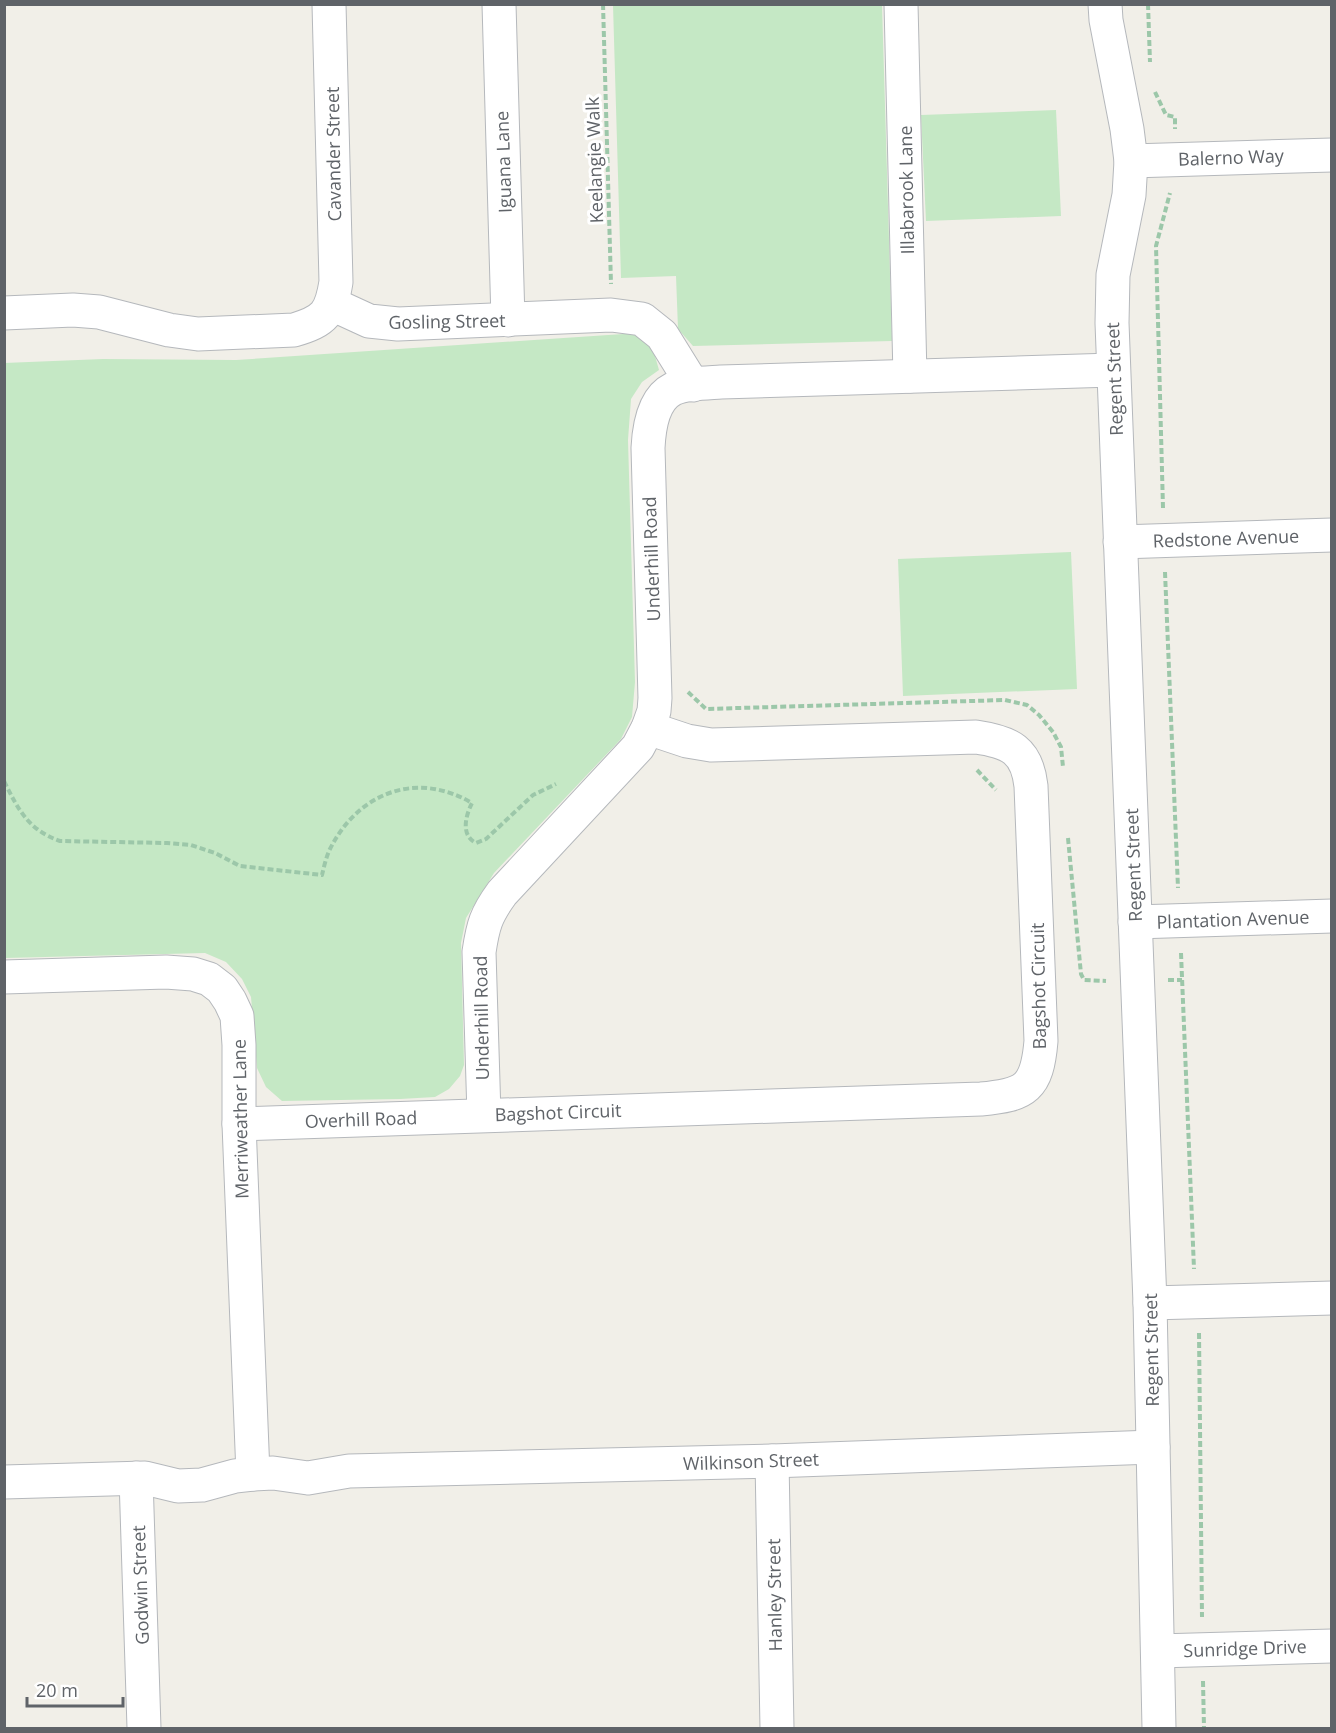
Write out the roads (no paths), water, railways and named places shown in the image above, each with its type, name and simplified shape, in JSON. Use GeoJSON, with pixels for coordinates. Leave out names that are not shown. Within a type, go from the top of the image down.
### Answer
{"type":"FeatureCollection","features":[{"type":"Feature","properties":{"kind":"street","name":"Cavander Street"},"geometry":{"type":"LineString","coordinates":[[330,4],[336,282],[332,304]]}},
{"type":"Feature","properties":{"kind":"street","name":"Iguana Lane"},"geometry":{"type":"LineString","coordinates":[[499,4],[508,320]]}},
{"type":"Feature","properties":{"kind":"street","name":"Illabarook Lane"},"geometry":{"type":"LineString","coordinates":[[901,4],[910,376]]}},
{"type":"Feature","properties":{"kind":"street","name":"Regent Street"},"geometry":{"type":"LineString","coordinates":[[1105,4],[1131,161],[1129,195],[1113,275],[1112,323],[1150,1303],[1159,1728]]}},
{"type":"Feature","properties":{"kind":"street","name":"Balerno Way"},"geometry":{"type":"LineString","coordinates":[[1131,161],[1332,154]]}},
{"type":"Feature","properties":{"kind":"street"},"geometry":{"type":"LineString","coordinates":[[4,313],[73,310],[99,312],[169,330],[198,334],[294,330],[309,326],[324,317],[332,304]]}},
{"type":"Feature","properties":{"kind":"street","name":"Gosling Street"},"geometry":{"type":"LineString","coordinates":[[332,304],[369,321],[398,324],[611,315],[642,319],[662,335],[693,385]]}},
{"type":"Feature","properties":{"kind":"street","name":"Underhill Road"},"geometry":{"type":"LineString","coordinates":[[484,1115],[478,952],[488,912],[502,893],[639,747],[654,711],[648,448],[649,429],[658,405],[666,394],[674,388],[721,382],[1113,370]]}},
{"type":"Feature","properties":{"kind":"street","name":"Redstone Avenue"},"geometry":{"type":"LineString","coordinates":[[1120,542],[1332,535]]}},
{"type":"Feature","properties":{"kind":"street","name":"Bagshot Circuit"},"geometry":{"type":"LineString","coordinates":[[484,1115],[981,1100],[1019,1093],[1034,1074],[1039,1062],[1041,1041],[1030,775],[1021,755],[997,740],[976,737],[711,745],[687,741],[648,728]]}},
{"type":"Feature","properties":{"kind":"street","name":"Plantation Avenue"},"geometry":{"type":"LineString","coordinates":[[1135,922],[1332,916]]}},
{"type":"Feature","properties":{"kind":"street","name":"Merriweather Lane"},"geometry":{"type":"LineString","coordinates":[[4,976],[166,972],[193,974],[209,980],[222,989],[237,1016],[252,1463]]}},
{"type":"Feature","properties":{"kind":"street","name":"Overhill Road"},"geometry":{"type":"LineString","coordinates":[[239,1124],[484,1115]]}},
{"type":"Feature","properties":{"kind":"street"},"geometry":{"type":"LineString","coordinates":[[1150,1303],[1332,1298]]}},
{"type":"Feature","properties":{"kind":"street","name":"Wilkinson Street"},"geometry":{"type":"LineString","coordinates":[[4,1482],[141,1478],[178,1486],[202,1485],[236,1476],[252,1463],[273,1473],[308,1478],[349,1471],[772,1461],[1153,1447]]}},
{"type":"Feature","properties":{"kind":"street","name":"Hanley Street"},"geometry":{"type":"LineString","coordinates":[[772,1461],[777,1728]]}},
{"type":"Feature","properties":{"kind":"street","name":"Godwin Street"},"geometry":{"type":"LineString","coordinates":[[141,1478],[144,1728]]}},
{"type":"Feature","properties":{"kind":"street","name":"Sunridge Drive"},"geometry":{"type":"LineString","coordinates":[[1158,1651],[1332,1646]]}}]}
